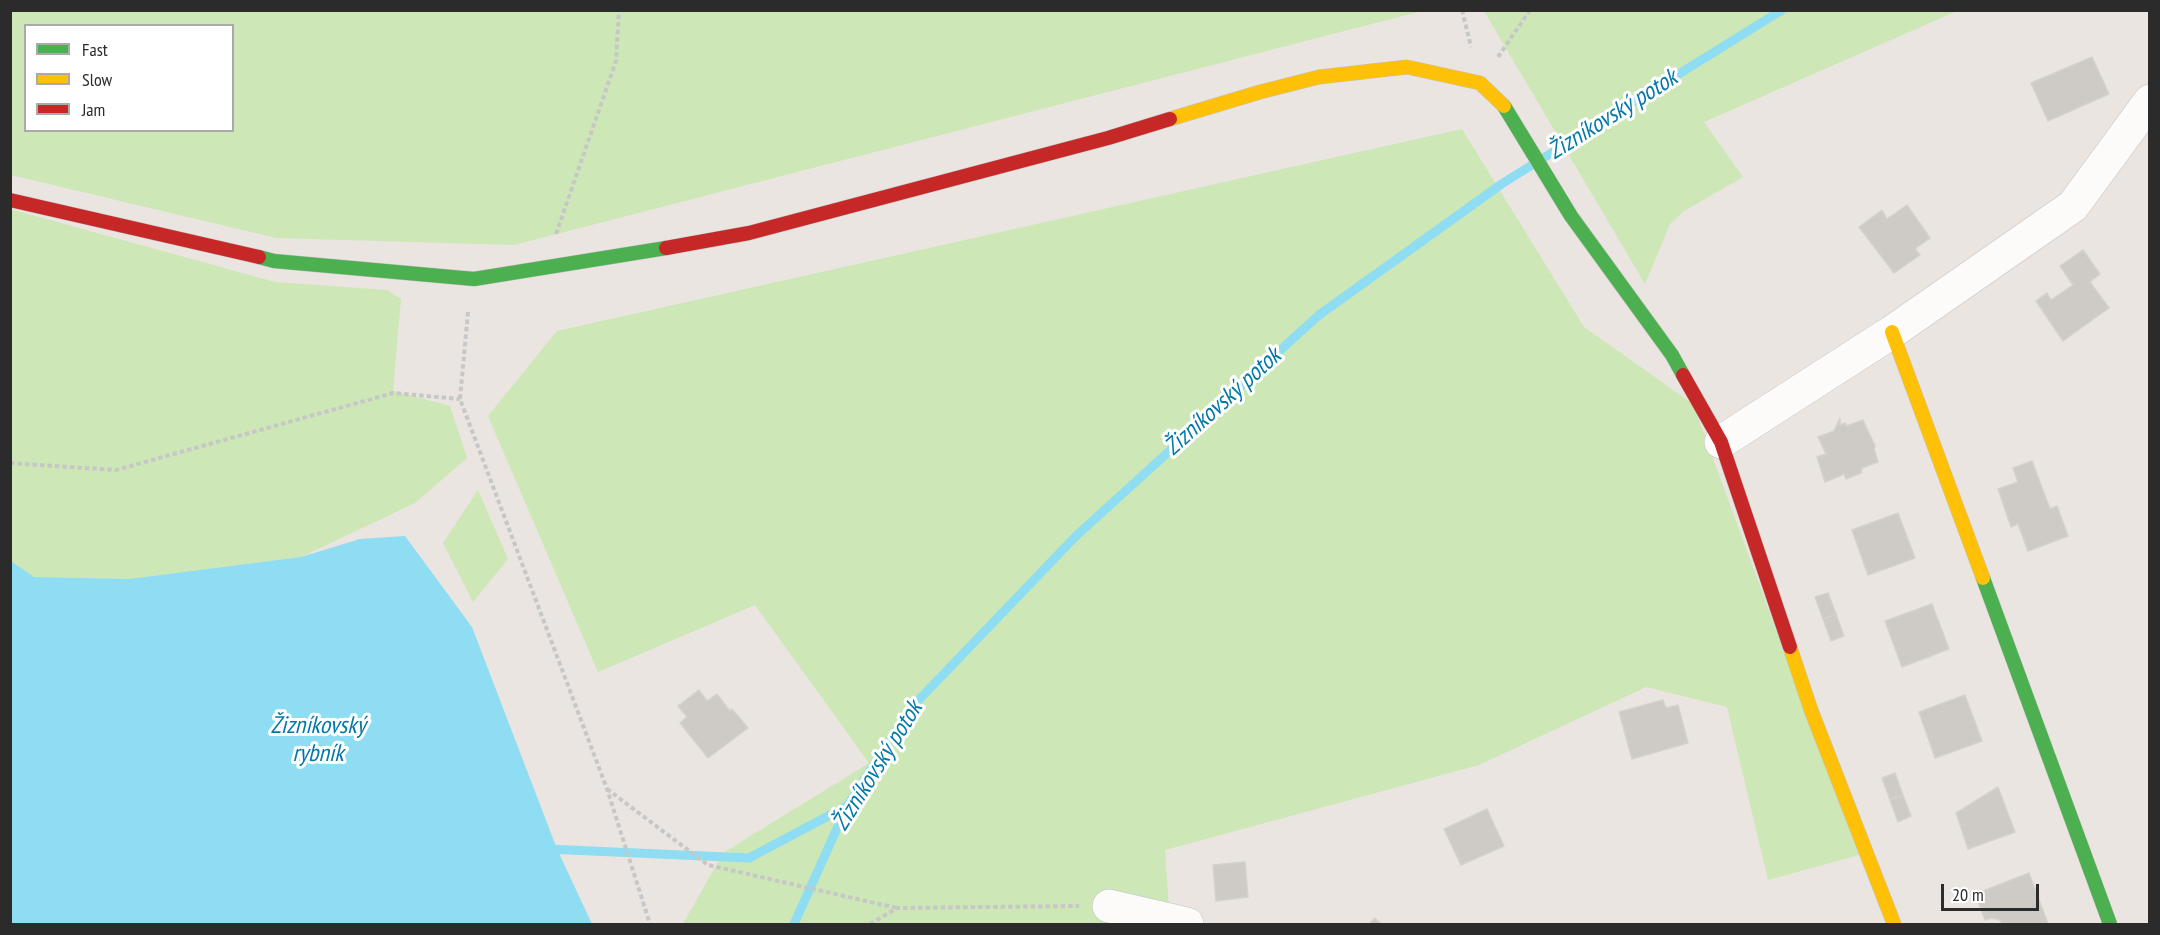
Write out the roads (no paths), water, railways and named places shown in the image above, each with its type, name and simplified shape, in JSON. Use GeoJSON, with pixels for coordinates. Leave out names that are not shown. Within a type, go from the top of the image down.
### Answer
{"type":"FeatureCollection","features":[{"type":"Feature","properties":{"kind":"street"},"geometry":{"type":"LineString","coordinates":[[10,200],[274,261],[474,279],[749,233],[1108,138],[1260,92],[1319,77],[1407,67],[1480,83],[1506,108],[1571,216],[1672,355],[1721,442],[1811,710],[1894,924]]}},
{"type":"Feature","properties":{"kind":"street"},"geometry":{"type":"LineString","coordinates":[[1721,442],[1892,332],[2073,206],[2150,100]]}},
{"type":"Feature","properties":{"kind":"street"},"geometry":{"type":"LineString","coordinates":[[1892,332],[2110,924]]}},
{"type":"Feature","properties":{"kind":"street"},"geometry":{"type":"LineString","coordinates":[[1109,906],[1187,924]]}},
{"type":"Feature","properties":{"kind":"water","name":"Žizníkovský rybník"},"geometry":{"type":"Polygon","coordinates":[[[405,536],[472,627],[557,849],[592,924],[11,924],[11,561],[34,577],[129,579],[301,557],[360,539],[405,536]]]}},
{"type":"Feature","properties":{"kind":"waterway","name":"Žizníkovský potok"},"geometry":{"type":"LineString","coordinates":[[794,924],[847,806],[911,708],[1076,536],[1319,315],[1503,183],[1782,10]]}},
{"type":"Feature","properties":{"kind":"waterway"},"geometry":{"type":"LineString","coordinates":[[547,849],[749,858],[847,806]]}}]}
